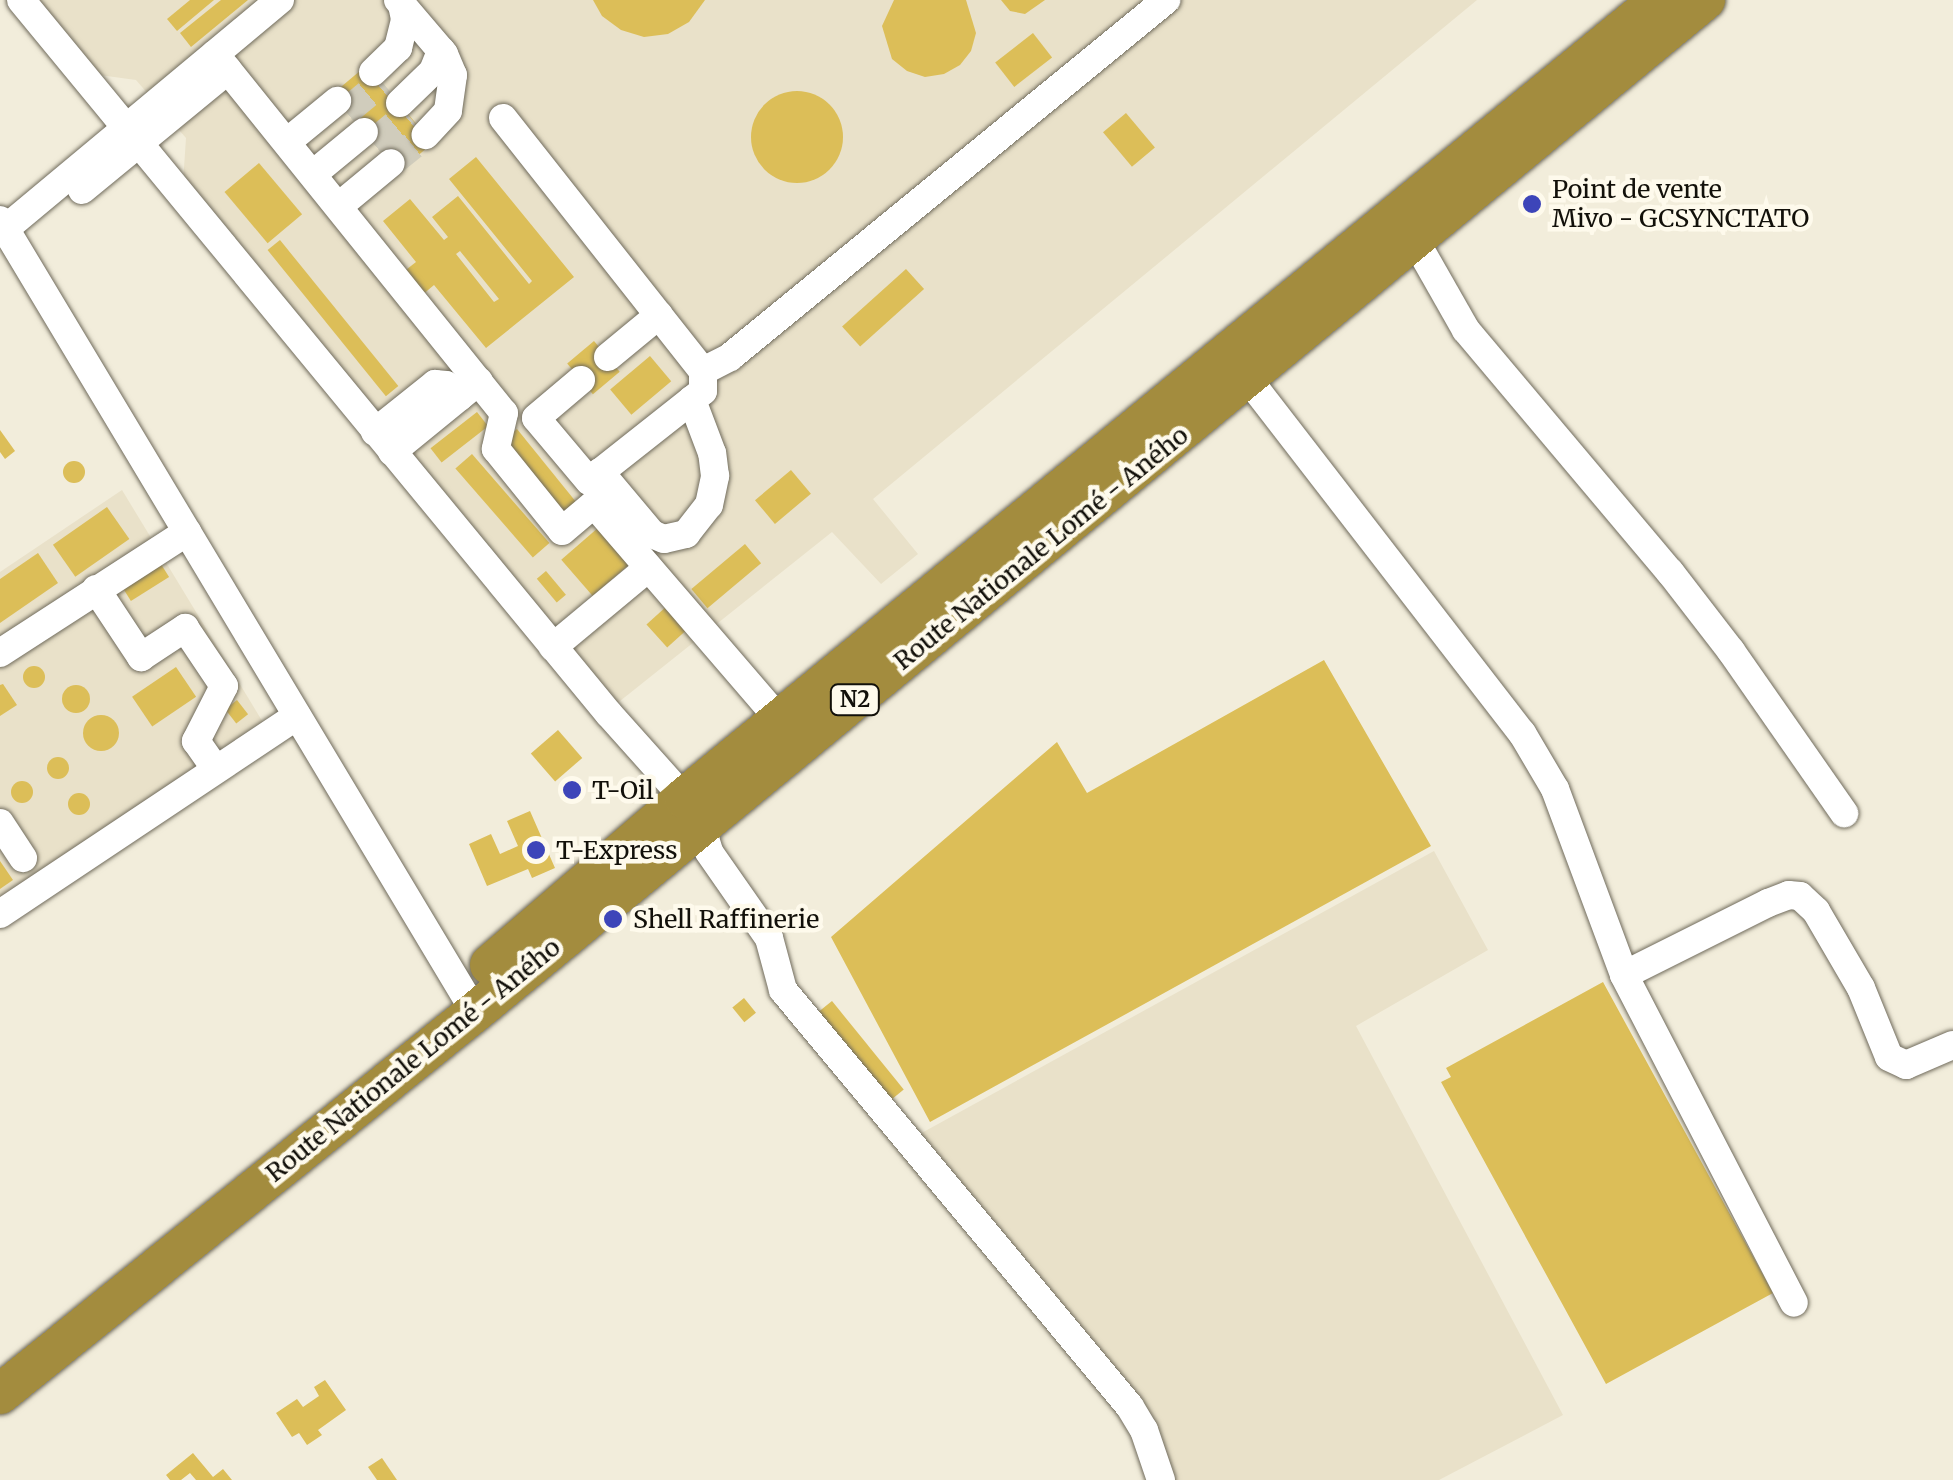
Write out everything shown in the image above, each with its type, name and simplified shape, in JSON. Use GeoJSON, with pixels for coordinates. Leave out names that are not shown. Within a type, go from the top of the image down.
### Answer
{"type":"FeatureCollection","features":[{"type":"Feature","properties":{"kind":"highway","name":"Route Nationale Lomé - Aného"},"geometry":{"type":"LineString","coordinates":[[692,811],[780,720],[1659,0]]}},
{"type":"Feature","properties":{"kind":"highway","name":"Route Nationale Lomé - Aného"},"geometry":{"type":"LineString","coordinates":[[0,1394],[692,811],[1248,379],[1705,0]]}},
{"type":"Feature","properties":{"kind":"highway","name":"Route Nationale Lomé - Aného"},"geometry":{"type":"LineString","coordinates":[[0,1363],[469,1000]]}},
{"type":"Feature","properties":{"kind":"street"},"geometry":{"type":"LineString","coordinates":[[21,0],[692,811],[709,852],[769,938],[783,990],[1130,1408],[1144,1430],[1161,1480]]}},
{"type":"Feature","properties":{"kind":"street"},"geometry":{"type":"LineString","coordinates":[[280,0],[221,62],[7,231],[469,1000]]}},
{"type":"Feature","properties":{"kind":"street"},"geometry":{"type":"LineString","coordinates":[[704,371],[730,357],[1164,0]]}},
{"type":"Feature","properties":{"kind":"street"},"geometry":{"type":"LineString","coordinates":[[399,103],[441,123],[440,58],[400,2]]}},
{"type":"Feature","properties":{"kind":"street"},"geometry":{"type":"LineString","coordinates":[[399,103],[398,48],[403,34],[400,2]]}},
{"type":"Feature","properties":{"kind":"street"},"geometry":{"type":"LineString","coordinates":[[399,103],[433,71],[440,58]]}},
{"type":"Feature","properties":{"kind":"street"},"geometry":{"type":"LineString","coordinates":[[221,62],[313,174],[469,389],[504,413],[496,450],[562,531],[594,504],[780,720]]}},
{"type":"Feature","properties":{"kind":"street"},"geometry":{"type":"LineString","coordinates":[[503,118],[704,371],[703,391],[589,481],[536,418],[581,380]]}},
{"type":"Feature","properties":{"kind":"street"},"geometry":{"type":"LineString","coordinates":[[313,174],[364,132],[313,174]]}},
{"type":"Feature","properties":{"kind":"street"},"geometry":{"type":"LineString","coordinates":[[1416,242],[1466,330],[1670,572],[1844,813]]}},
{"type":"Feature","properties":{"kind":"street"},"geometry":{"type":"LineString","coordinates":[[608,358],[659,315]]}},
{"type":"Feature","properties":{"kind":"street"},"geometry":{"type":"LineString","coordinates":[[1248,379],[1522,733],[1555,789],[1624,975],[1794,1304]]}},
{"type":"Feature","properties":{"kind":"street"},"geometry":{"type":"LineString","coordinates":[[384,442],[435,384],[469,389]]}},
{"type":"Feature","properties":{"kind":"street"},"geometry":{"type":"LineString","coordinates":[[600,472],[652,534],[664,540],[686,534],[709,506],[715,476],[712,453],[692,400]]}},
{"type":"Feature","properties":{"kind":"street"},"geometry":{"type":"LineString","coordinates":[[0,653],[187,532]]}},
{"type":"Feature","properties":{"kind":"street"},"geometry":{"type":"LineString","coordinates":[[553,647],[648,568]]}},
{"type":"Feature","properties":{"kind":"street"},"geometry":{"type":"LineString","coordinates":[[96,590],[141,657],[186,628],[224,686],[196,741],[214,768]]}},
{"type":"Feature","properties":{"kind":"street"},"geometry":{"type":"LineString","coordinates":[[0,914],[297,716]]}},
{"type":"Feature","properties":{"kind":"street"},"geometry":{"type":"LineString","coordinates":[[0,824],[23,858]]}},
{"type":"Feature","properties":{"kind":"street"},"geometry":{"type":"LineString","coordinates":[[1624,975],[1768,903],[1790,894],[1800,896],[1816,911],[1861,988],[1889,1057],[1906,1064],[1953,1045]]}},
{"type":"Feature","properties":{"kind":"shaded area"},"geometry":{"type":"Polygon","coordinates":[[[27,0],[1477,0],[873,499],[918,554],[881,584],[832,532],[610,709],[183,183],[186,138],[136,80],[85,73],[27,0]]]}},
{"type":"Feature","properties":{"kind":"shaded area"},"geometry":{"type":"Polygon","coordinates":[[[122,490],[275,742],[0,928],[0,572],[122,490]]]}},
{"type":"Feature","properties":{"kind":"shaded area"},"geometry":{"type":"Polygon","coordinates":[[[1434,851],[1488,950],[1356,1026],[1563,1415],[1439,1480],[1168,1480],[918,1135],[1434,851]]]}},
{"type":"Feature","properties":{"kind":"building"},"geometry":{"type":"Polygon","coordinates":[[[190,0],[214,0],[177,31],[167,19],[190,0]]]}},
{"type":"Feature","properties":{"kind":"building"},"geometry":{"type":"Polygon","coordinates":[[[221,0],[248,0],[191,47],[180,33],[221,0]]]}},
{"type":"Feature","properties":{"kind":"building"},"geometry":{"type":"Polygon","coordinates":[[[593,0],[705,0],[689,22],[668,34],[644,37],[621,30],[602,16],[593,0]]]}},
{"type":"Feature","properties":{"kind":"building"},"geometry":{"type":"Polygon","coordinates":[[[894,0],[966,0],[976,33],[971,51],[960,65],[944,74],[925,77],[907,71],[892,59],[882,26],[894,0]]]}},
{"type":"Feature","properties":{"kind":"building"},"geometry":{"type":"Polygon","coordinates":[[[1001,0],[1045,0],[1025,14],[1010,11],[1001,0]]]}},
{"type":"Feature","properties":{"kind":"building"},"geometry":{"type":"Polygon","coordinates":[[[1033,33],[1052,57],[1014,87],[995,63],[1033,33]]]}},
{"type":"Feature","properties":{"kind":"building"},"geometry":{"type":"Polygon","coordinates":[[[367,65],[433,143],[398,172],[333,94],[367,65]]]}},
{"type":"Feature","properties":{"kind":"building"},"geometry":{"type":"Polygon","coordinates":[[[788,91],[806,91],[823,98],[836,111],[843,137],[836,163],[823,176],[806,183],[788,183],[771,176],[758,163],[751,146],[751,128],[758,111],[771,98],[788,91]]]}},
{"type":"Feature","properties":{"kind":"building"},"geometry":{"type":"Polygon","coordinates":[[[1126,113],[1155,147],[1132,167],[1103,132],[1126,113]]]}},
{"type":"Feature","properties":{"kind":"building"},"geometry":{"type":"Polygon","coordinates":[[[476,157],[574,277],[486,348],[434,285],[421,296],[402,273],[416,262],[383,221],[410,199],[444,240],[448,237],[432,217],[458,196],[529,284],[532,281],[449,179],[476,157]],[[460,251],[456,254],[494,302],[499,299],[460,251]]]}},
{"type":"Feature","properties":{"kind":"building"},"geometry":{"type":"Polygon","coordinates":[[[259,163],[302,214],[268,243],[225,192],[259,163]]]}},
{"type":"Feature","properties":{"kind":"building"},"geometry":{"type":"Polygon","coordinates":[[[280,240],[398,386],[386,396],[268,250],[280,240]]]}},
{"type":"Feature","properties":{"kind":"building"},"geometry":{"type":"Polygon","coordinates":[[[906,269],[924,289],[860,347],[842,327],[906,269]]]}},
{"type":"Feature","properties":{"kind":"building"},"geometry":{"type":"Polygon","coordinates":[[[594,341],[620,372],[593,394],[567,363],[594,341]]]}},
{"type":"Feature","properties":{"kind":"building"},"geometry":{"type":"Polygon","coordinates":[[[650,356],[671,381],[631,415],[610,389],[650,356]]]}},
{"type":"Feature","properties":{"kind":"building"},"geometry":{"type":"Polygon","coordinates":[[[477,412],[488,426],[442,463],[431,448],[477,412]]]}},
{"type":"Feature","properties":{"kind":"building"},"geometry":{"type":"Polygon","coordinates":[[[517,429],[580,507],[567,517],[505,439],[517,429]]]}},
{"type":"Feature","properties":{"kind":"building"},"geometry":{"type":"Polygon","coordinates":[[[0,430],[15,451],[5,459],[0,452],[0,430]]]}},
{"type":"Feature","properties":{"kind":"building"},"geometry":{"type":"Polygon","coordinates":[[[472,454],[549,543],[533,557],[455,468],[472,454]]]}},
{"type":"Feature","properties":{"kind":"building"},"geometry":{"type":"Polygon","coordinates":[[[74,461],[82,464],[82,480],[74,483],[66,480],[63,472],[66,464],[74,461]]]}},
{"type":"Feature","properties":{"kind":"building"},"geometry":{"type":"Polygon","coordinates":[[[791,470],[811,494],[775,524],[755,500],[791,470]]]}},
{"type":"Feature","properties":{"kind":"building"},"geometry":{"type":"Polygon","coordinates":[[[107,507],[129,539],[75,577],[53,545],[107,507]]]}},
{"type":"Feature","properties":{"kind":"building"},"geometry":{"type":"Polygon","coordinates":[[[599,527],[630,563],[593,596],[561,560],[599,527]]]}},
{"type":"Feature","properties":{"kind":"building"},"geometry":{"type":"Polygon","coordinates":[[[745,544],[761,563],[707,608],[691,589],[745,544]]]}},
{"type":"Feature","properties":{"kind":"building"},"geometry":{"type":"Polygon","coordinates":[[[38,553],[58,583],[0,623],[0,579],[38,553]]]}},
{"type":"Feature","properties":{"kind":"building"},"geometry":{"type":"Polygon","coordinates":[[[159,561],[169,577],[131,601],[121,585],[159,561]]]}},
{"type":"Feature","properties":{"kind":"building"},"geometry":{"type":"Polygon","coordinates":[[[546,571],[566,595],[557,602],[537,579],[546,571]]]}},
{"type":"Feature","properties":{"kind":"building"},"geometry":{"type":"Polygon","coordinates":[[[668,605],[689,628],[667,647],[646,624],[668,605]]]}},
{"type":"Feature","properties":{"kind":"building"},"geometry":{"type":"Polygon","coordinates":[[[1324,660],[1431,846],[930,1122],[831,937],[1057,742],[1087,793],[1324,660]]]}},
{"type":"Feature","properties":{"kind":"building"},"geometry":{"type":"Polygon","coordinates":[[[34,666],[42,669],[42,685],[34,688],[26,685],[23,677],[26,669],[34,666]]]}},
{"type":"Feature","properties":{"kind":"building"},"geometry":{"type":"Polygon","coordinates":[[[176,667],[196,697],[152,726],[132,697],[176,667]]]}},
{"type":"Feature","properties":{"kind":"building"},"geometry":{"type":"Polygon","coordinates":[[[0,685],[17,705],[0,716],[0,685]]]}},
{"type":"Feature","properties":{"kind":"building"},"geometry":{"type":"Polygon","coordinates":[[[76,685],[86,689],[90,699],[86,709],[76,713],[66,709],[62,699],[66,689],[76,685]]]}},
{"type":"Feature","properties":{"kind":"building"},"geometry":{"type":"Polygon","coordinates":[[[237,700],[248,714],[236,723],[225,709],[237,700]]]}},
{"type":"Feature","properties":{"kind":"building"},"geometry":{"type":"Polygon","coordinates":[[[101,715],[114,720],[119,733],[114,746],[101,751],[88,746],[83,733],[88,720],[101,715]]]}},
{"type":"Feature","properties":{"kind":"building"},"geometry":{"type":"Polygon","coordinates":[[[558,730],[582,758],[555,782],[531,754],[558,730]]]}},
{"type":"Feature","properties":{"kind":"building"},"geometry":{"type":"Polygon","coordinates":[[[58,757],[66,760],[66,776],[58,779],[50,776],[47,768],[50,760],[58,757]]]}},
{"type":"Feature","properties":{"kind":"building"},"geometry":{"type":"Polygon","coordinates":[[[22,781],[30,784],[30,800],[22,803],[14,800],[11,792],[14,784],[22,781]]]}},
{"type":"Feature","properties":{"kind":"building"},"geometry":{"type":"Polygon","coordinates":[[[79,793],[87,796],[87,812],[79,815],[71,812],[68,804],[71,796],[79,793]]]}},
{"type":"Feature","properties":{"kind":"building"},"geometry":{"type":"Polygon","coordinates":[[[530,811],[555,868],[532,878],[528,869],[487,886],[469,844],[491,834],[500,854],[518,846],[507,821],[530,811]]]}},
{"type":"Feature","properties":{"kind":"building"},"geometry":{"type":"Polygon","coordinates":[[[0,861],[13,880],[0,889],[0,861]]]}},
{"type":"Feature","properties":{"kind":"building"},"geometry":{"type":"Polygon","coordinates":[[[1603,982],[1773,1293],[1606,1384],[1441,1082],[1451,1077],[1446,1068],[1603,982]]]}},
{"type":"Feature","properties":{"kind":"building"},"geometry":{"type":"Polygon","coordinates":[[[744,998],[756,1013],[744,1022],[732,1007],[744,998]]]}},
{"type":"Feature","properties":{"kind":"building"},"geometry":{"type":"Polygon","coordinates":[[[832,1001],[904,1090],[890,1101],[818,1012],[832,1001]]]}},
{"type":"Feature","properties":{"kind":"building"},"geometry":{"type":"Polygon","coordinates":[[[325,1380],[346,1410],[318,1430],[322,1435],[307,1445],[299,1433],[292,1437],[276,1413],[297,1399],[303,1407],[319,1396],[314,1387],[325,1380]]]}},
{"type":"Feature","properties":{"kind":"building"},"geometry":{"type":"Polygon","coordinates":[[[193,1453],[213,1477],[223,1469],[232,1480],[196,1480],[190,1473],[181,1480],[170,1480],[166,1475],[193,1453]]]}},
{"type":"Feature","properties":{"kind":"building"},"geometry":{"type":"Polygon","coordinates":[[[382,1458],[397,1480],[377,1480],[368,1467],[382,1458]]]}},
{"type":"Feature","properties":{"kind":"tunnel"},"geometry":{"type":"LineString","coordinates":[[346,112],[382,82]]}},
{"type":"Feature","properties":{"kind":"tunnel"},"geometry":{"type":"LineString","coordinates":[[373,143],[408,114]]}},
{"type":"Feature","properties":{"kind":"tunnel"},"geometry":{"type":"LineString","coordinates":[[391,163],[426,135]]}},
{"type":"Feature","properties":{"kind":"place","name":"Point de vente Mivo - GCSYNCTATO"},"geometry":{"type":"Point","coordinates":[1532,204]}},
{"type":"Feature","properties":{"kind":"place","name":"T-Oil"},"geometry":{"type":"Point","coordinates":[572,790]}},
{"type":"Feature","properties":{"kind":"place","name":"T-Express"},"geometry":{"type":"Point","coordinates":[536,850]}},
{"type":"Feature","properties":{"kind":"place","name":"Shell Raffinerie"},"geometry":{"type":"Point","coordinates":[613,919]}}]}
